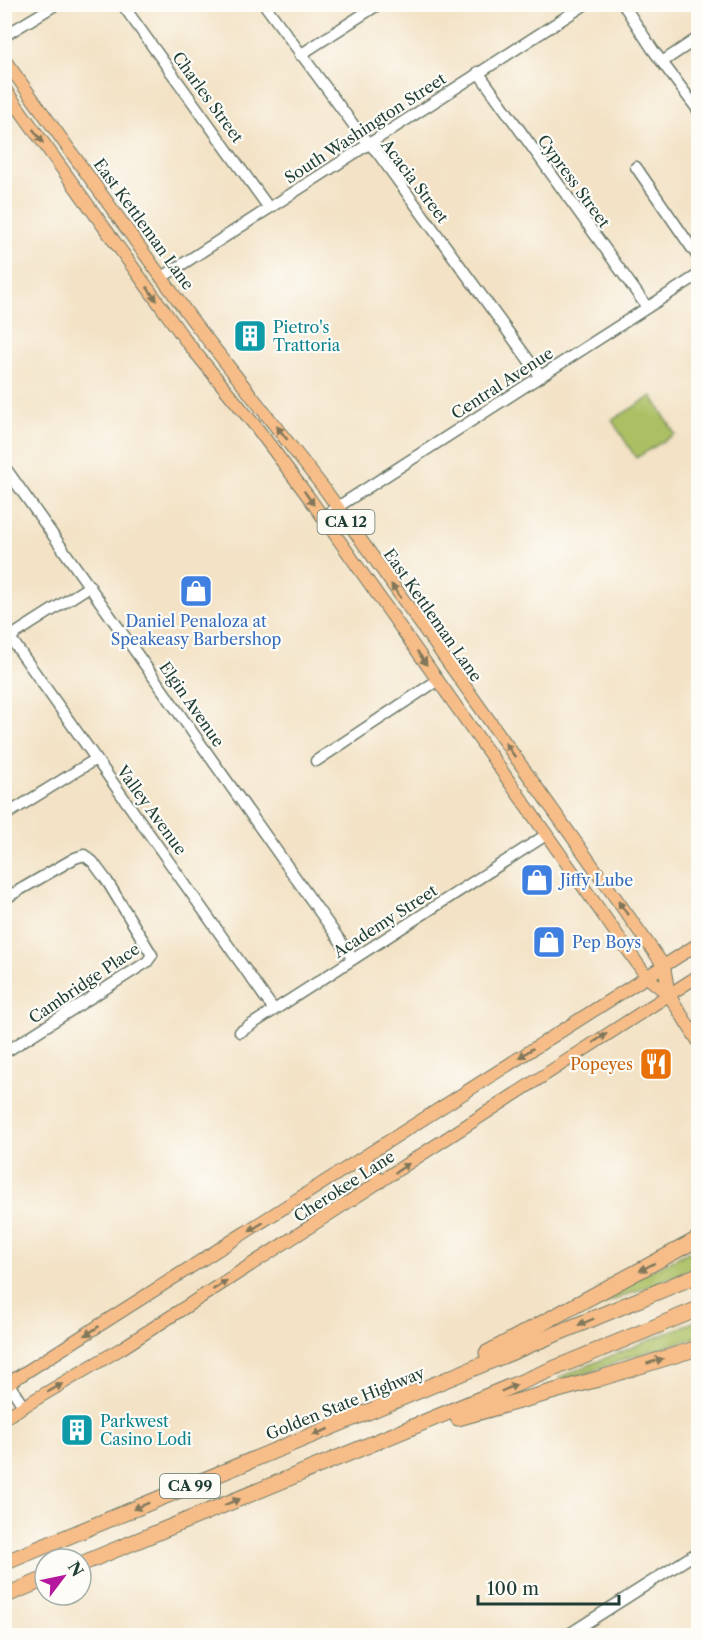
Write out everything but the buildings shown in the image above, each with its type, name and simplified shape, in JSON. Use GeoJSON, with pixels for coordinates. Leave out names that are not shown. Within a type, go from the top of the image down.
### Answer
{"type":"FeatureCollection","features":[{"type":"Feature","properties":{"kind":"highway"},"geometry":{"type":"LineString","coordinates":[[375,1410],[504,1345],[699,1239]]}},
{"type":"Feature","properties":{"kind":"highway","name":"Golden State Highway"},"geometry":{"type":"LineString","coordinates":[[4,1563],[699,1275]]}},
{"type":"Feature","properties":{"kind":"highway","name":"CA 99"},"geometry":{"type":"LineString","coordinates":[[93,1559],[699,1309]]}},
{"type":"Feature","properties":{"kind":"highway"},"geometry":{"type":"LineString","coordinates":[[397,1435],[598,1379],[699,1348]]}},
{"type":"Feature","properties":{"kind":"highway"},"geometry":{"type":"LineString","coordinates":[[4,1596],[33,1584]]}},
{"type":"Feature","properties":{"kind":"main road","name":"East Kettleman Lane"},"geometry":{"type":"LineString","coordinates":[[4,58],[161,278],[281,432],[336,507],[664,966],[669,995]]}},
{"type":"Feature","properties":{"kind":"main road","name":"East Kettleman Lane"},"geometry":{"type":"LineString","coordinates":[[4,88],[186,341],[257,428],[647,977],[669,995],[699,1041]]}},
{"type":"Feature","properties":{"kind":"main road","name":"Cherokee Lane"},"geometry":{"type":"LineString","coordinates":[[6,1382],[365,1158],[699,945]]}},
{"type":"Feature","properties":{"kind":"main road","name":"Cherokee Lane"},"geometry":{"type":"LineString","coordinates":[[4,1418],[122,1348],[699,976]]}},
{"type":"Feature","properties":{"kind":"main road"},"geometry":{"type":"LineString","coordinates":[[365,1158],[380,1182]]}},
{"type":"Feature","properties":{"kind":"street"},"geometry":{"type":"LineString","coordinates":[[4,36],[57,4]]}},
{"type":"Feature","properties":{"kind":"street","name":"Charles Street"},"geometry":{"type":"LineString","coordinates":[[122,4],[269,208]]}},
{"type":"Feature","properties":{"kind":"street","name":"Acacia Street"},"geometry":{"type":"LineString","coordinates":[[264,4],[300,55],[368,144],[377,152],[541,377]]}},
{"type":"Feature","properties":{"kind":"street"},"geometry":{"type":"LineString","coordinates":[[300,55],[379,4]]}},
{"type":"Feature","properties":{"kind":"street","name":"South Washington Street"},"geometry":{"type":"LineString","coordinates":[[161,278],[586,4]]}},
{"type":"Feature","properties":{"kind":"street"},"geometry":{"type":"LineString","coordinates":[[622,4],[699,110]]}},
{"type":"Feature","properties":{"kind":"street"},"geometry":{"type":"LineString","coordinates":[[662,62],[699,38]]}},
{"type":"Feature","properties":{"kind":"street","name":"Cypress Street"},"geometry":{"type":"LineString","coordinates":[[478,72],[646,307]]}},
{"type":"Feature","properties":{"kind":"street"},"geometry":{"type":"LineString","coordinates":[[636,167],[699,257]]}},
{"type":"Feature","properties":{"kind":"street","name":"Central Avenue"},"geometry":{"type":"LineString","coordinates":[[322,518],[646,307],[699,275]]}},
{"type":"Feature","properties":{"kind":"street","name":"Elgin Avenue"},"geometry":{"type":"LineString","coordinates":[[4,466],[353,959]]}},
{"type":"Feature","properties":{"kind":"street"},"geometry":{"type":"LineString","coordinates":[[7,633],[90,586]]}},
{"type":"Feature","properties":{"kind":"street","name":"Valley Avenue"},"geometry":{"type":"LineString","coordinates":[[7,633],[274,1010]]}},
{"type":"Feature","properties":{"kind":"street"},"geometry":{"type":"LineString","coordinates":[[316,761],[438,681]]}},
{"type":"Feature","properties":{"kind":"street"},"geometry":{"type":"LineString","coordinates":[[6,813],[96,759]]}},
{"type":"Feature","properties":{"kind":"street","name":"Academy Street"},"geometry":{"type":"LineString","coordinates":[[240,1032],[546,835]]}},
{"type":"Feature","properties":{"kind":"street","name":"Cambridge Place"},"geometry":{"type":"LineString","coordinates":[[4,899],[84,855],[93,862],[107,881],[152,955],[147,962],[4,1053]]}},
{"type":"Feature","properties":{"kind":"street"},"geometry":{"type":"LineString","coordinates":[[6,1382],[23,1406]]}},
{"type":"Feature","properties":{"kind":"street"},"geometry":{"type":"LineString","coordinates":[[567,1635],[699,1551]]}},
{"type":"Feature","properties":{"kind":"green space"},"geometry":{"type":"Polygon","coordinates":[[[652,396],[675,434],[636,458],[612,420],[652,396]]]}},
{"type":"Feature","properties":{"kind":"green space"},"geometry":{"type":"Polygon","coordinates":[[[698,1247],[698,1266],[575,1316],[572,1310],[698,1247]]]}},
{"type":"Feature","properties":{"kind":"green space"},"geometry":{"type":"Polygon","coordinates":[[[698,1320],[698,1337],[630,1357],[562,1382],[560,1377],[698,1320]]]}},
{"type":"Feature","properties":{"kind":"place","name":"Pietro's Trattoria"},"geometry":{"type":"Point","coordinates":[250,336]}},
{"type":"Feature","properties":{"kind":"place","name":"Daniel Penaloza at Speakeasy Barbershop"},"geometry":{"type":"Point","coordinates":[196,591]}},
{"type":"Feature","properties":{"kind":"place","name":"Jiffy Lube"},"geometry":{"type":"Point","coordinates":[537,880]}},
{"type":"Feature","properties":{"kind":"place","name":"Pep Boys"},"geometry":{"type":"Point","coordinates":[549,942]}},
{"type":"Feature","properties":{"kind":"place","name":"Popeyes"},"geometry":{"type":"Point","coordinates":[656,1064]}},
{"type":"Feature","properties":{"kind":"place","name":"Parkwest Casino Lodi"},"geometry":{"type":"Point","coordinates":[77,1430]}}]}
